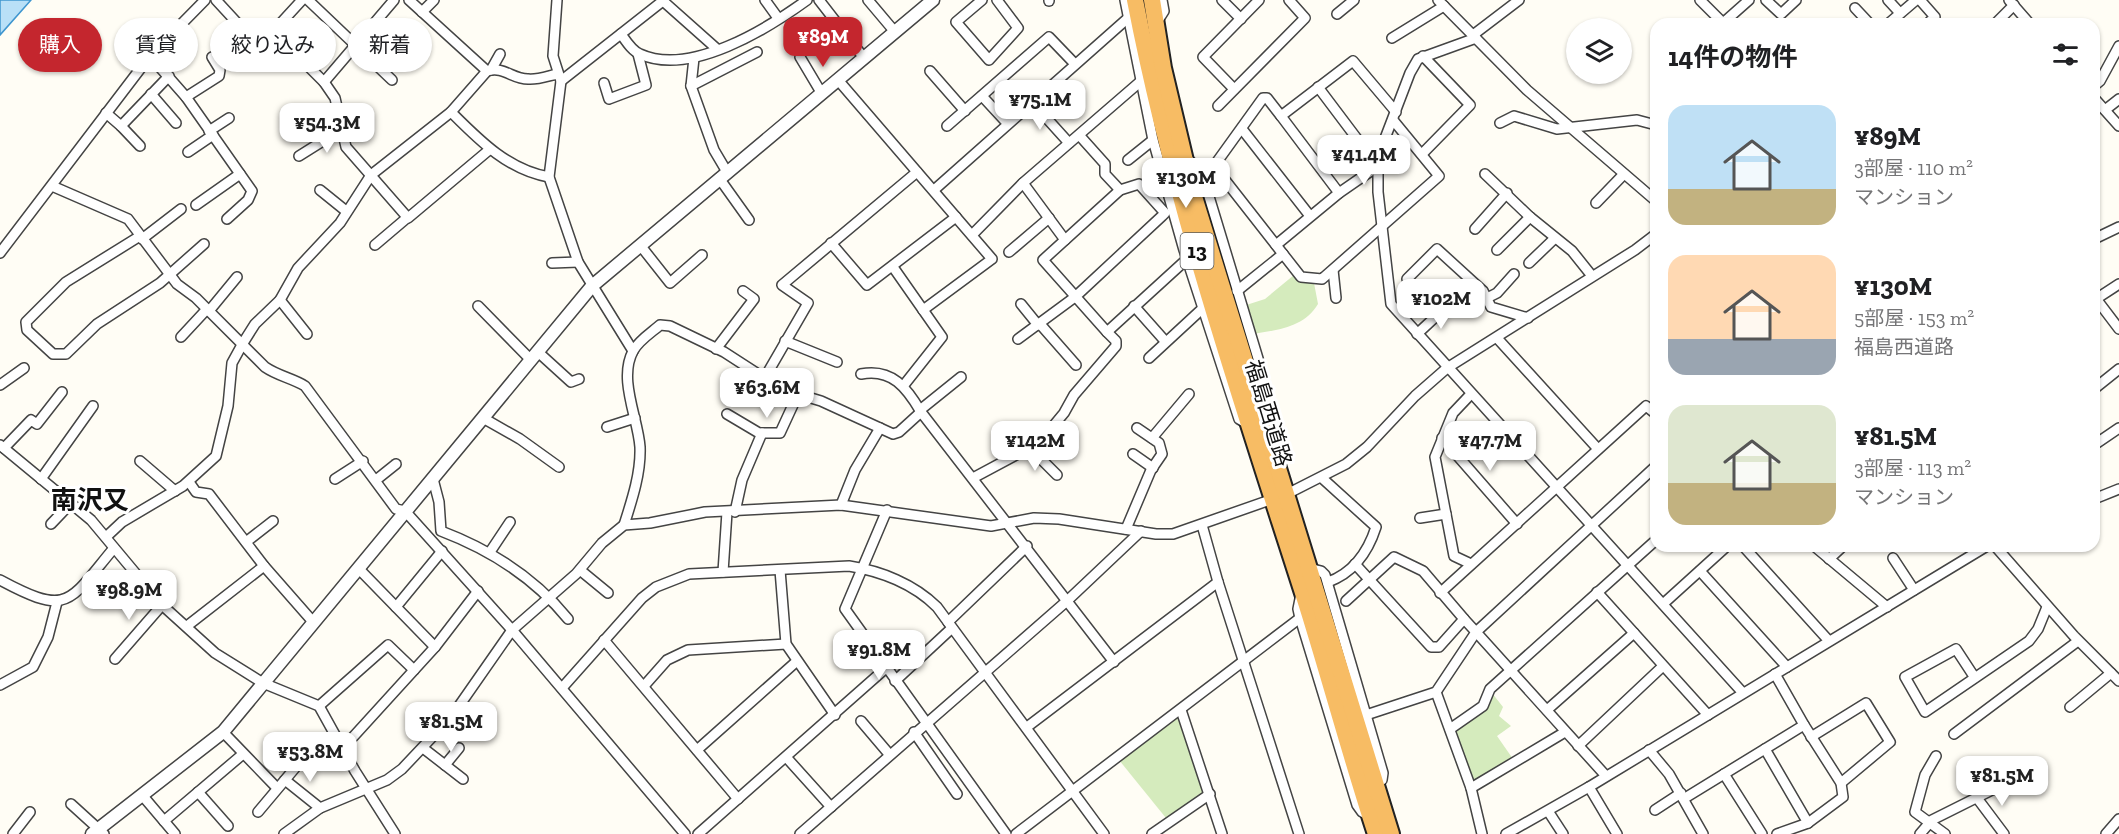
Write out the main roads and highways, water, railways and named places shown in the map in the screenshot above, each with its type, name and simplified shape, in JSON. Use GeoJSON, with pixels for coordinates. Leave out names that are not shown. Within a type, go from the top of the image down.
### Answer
{"type":"FeatureCollection","features":[{"type":"Feature","properties":{"kind":"highway","name":"福島西道路"},"geometry":{"type":"LineString","coordinates":[[1134,0],[1163,134],[1249,424],[1309,568],[1391,834]]}},
{"type":"Feature","properties":{"kind":"highway","name":"福島西道路"},"geometry":{"type":"LineString","coordinates":[[1152,0],[1155,25],[1184,157],[1257,399],[1302,590],[1376,834]]}},
{"type":"Feature","properties":{"kind":"water"},"geometry":{"type":"Polygon","coordinates":[[[0,0],[31,0],[0,35],[0,0]]]}},
{"type":"Feature","properties":{"kind":"district","name":"南沢又"},"geometry":{"type":"Point","coordinates":[90,500]}}]}
